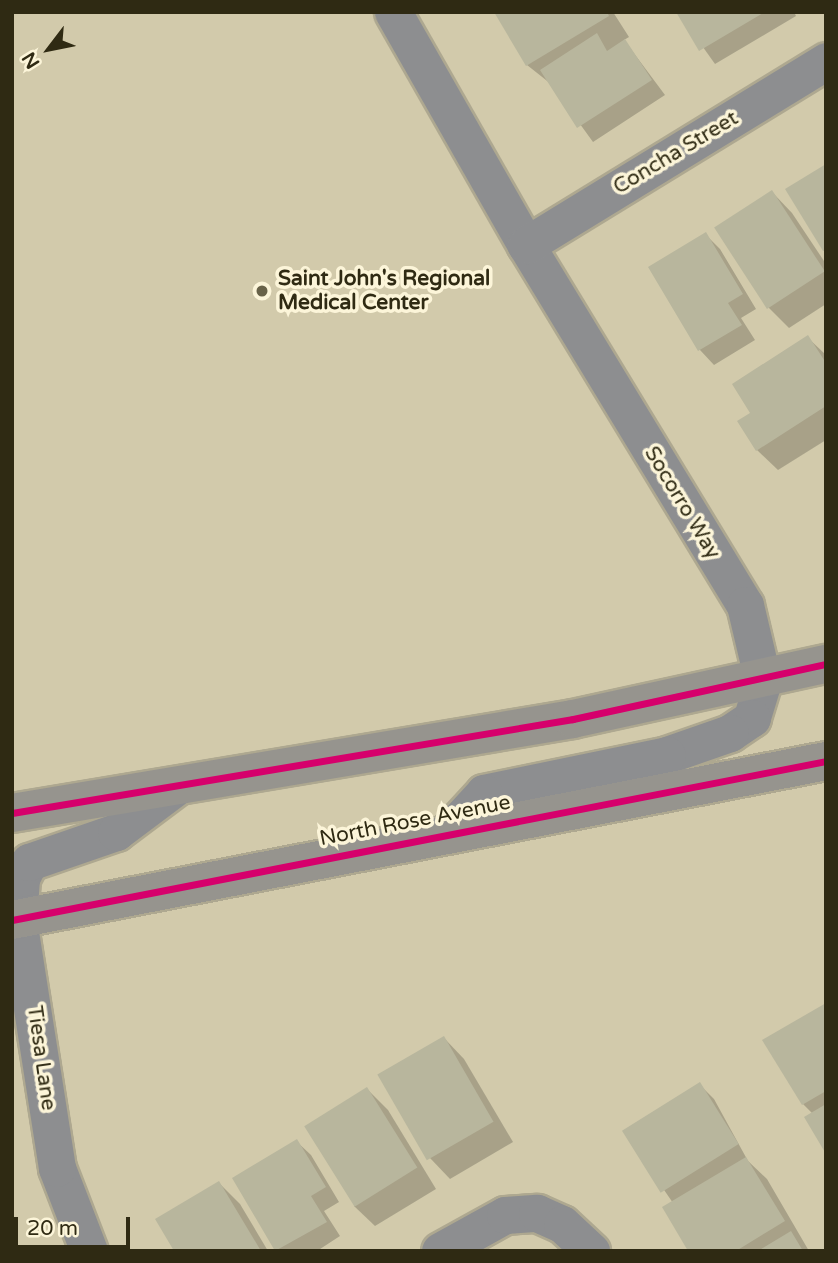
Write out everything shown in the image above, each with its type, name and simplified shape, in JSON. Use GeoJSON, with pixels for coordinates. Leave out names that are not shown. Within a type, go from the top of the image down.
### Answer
{"type":"FeatureCollection","features":[{"type":"Feature","properties":{"kind":"main road"},"geometry":{"type":"LineString","coordinates":[[12,813],[573,719],[763,681],[826,664]]}},
{"type":"Feature","properties":{"kind":"main road","name":"North Rose Avenue"},"geometry":{"type":"LineString","coordinates":[[15,920],[449,832],[826,761]]}},
{"type":"Feature","properties":{"kind":"street","name":"Socorro Way"},"geometry":{"type":"LineString","coordinates":[[393,12],[526,245],[744,605],[763,681]]}},
{"type":"Feature","properties":{"kind":"street","name":"Concha Street"},"geometry":{"type":"LineString","coordinates":[[526,245],[826,61]]}},
{"type":"Feature","properties":{"kind":"street"},"geometry":{"type":"LineString","coordinates":[[449,832],[484,793],[667,755],[730,733],[752,718],[763,681]]}},
{"type":"Feature","properties":{"kind":"street","name":"Tiesa Lane"},"geometry":{"type":"LineString","coordinates":[[89,1251],[57,1168],[15,920],[21,878],[29,862],[116,832],[176,787]]}},
{"type":"Feature","properties":{"kind":"street"},"geometry":{"type":"LineString","coordinates":[[440,1251],[505,1215],[537,1213],[562,1224],[591,1251]]}},
{"type":"Feature","properties":{"kind":"building"},"geometry":{"type":"Polygon","coordinates":[[[494,12],[607,12],[609,16],[526,66],[494,12]]]}},
{"type":"Feature","properties":{"kind":"building"},"geometry":{"type":"Polygon","coordinates":[[[676,12],[765,12],[699,51],[676,12]]]}},
{"type":"Feature","properties":{"kind":"building"},"geometry":{"type":"Polygon","coordinates":[[[597,33],[607,51],[625,39],[652,80],[577,128],[540,70],[597,33]]]}},
{"type":"Feature","properties":{"kind":"building"},"geometry":{"type":"Polygon","coordinates":[[[826,164],[826,250],[823,251],[785,189],[826,164]]]}},
{"type":"Feature","properties":{"kind":"building"},"geometry":{"type":"Polygon","coordinates":[[[772,190],[825,271],[767,309],[714,228],[772,190]]]}},
{"type":"Feature","properties":{"kind":"building"},"geometry":{"type":"Polygon","coordinates":[[[706,232],[743,294],[728,303],[742,325],[698,351],[648,267],[706,232]]]}},
{"type":"Feature","properties":{"kind":"building"},"geometry":{"type":"Polygon","coordinates":[[[808,335],[826,363],[826,406],[756,451],[737,421],[750,413],[732,384],[808,335]]]}},
{"type":"Feature","properties":{"kind":"building"},"geometry":{"type":"Polygon","coordinates":[[[826,1003],[826,1091],[802,1105],[762,1040],[826,1003]]]}},
{"type":"Feature","properties":{"kind":"building"},"geometry":{"type":"Polygon","coordinates":[[[444,1036],[494,1122],[427,1160],[377,1074],[444,1036]]]}},
{"type":"Feature","properties":{"kind":"building"},"geometry":{"type":"Polygon","coordinates":[[[700,1082],[739,1144],[661,1193],[622,1131],[700,1082]]]}},
{"type":"Feature","properties":{"kind":"building"},"geometry":{"type":"Polygon","coordinates":[[[367,1087],[417,1168],[355,1207],[304,1126],[367,1087]]]}},
{"type":"Feature","properties":{"kind":"building"},"geometry":{"type":"Polygon","coordinates":[[[826,1104],[826,1154],[804,1117],[826,1104]]]}},
{"type":"Feature","properties":{"kind":"building"},"geometry":{"type":"Polygon","coordinates":[[[297,1139],[326,1187],[311,1196],[327,1222],[275,1251],[232,1178],[297,1139]]]}},
{"type":"Feature","properties":{"kind":"building"},"geometry":{"type":"Polygon","coordinates":[[[746,1157],[785,1221],[736,1251],[688,1251],[662,1207],[746,1157]]]}},
{"type":"Feature","properties":{"kind":"building"},"geometry":{"type":"Polygon","coordinates":[[[219,1181],[261,1251],[174,1251],[155,1219],[219,1181]]]}},
{"type":"Feature","properties":{"kind":"building"},"geometry":{"type":"Polygon","coordinates":[[[791,1231],[803,1251],[758,1251],[791,1231]]]}},
{"type":"Feature","properties":{"kind":"cycle path"},"geometry":{"type":"LineString","coordinates":[[12,813],[573,719],[826,664]]}},
{"type":"Feature","properties":{"kind":"cycle path"},"geometry":{"type":"LineString","coordinates":[[12,920],[826,761]]}},
{"type":"Feature","properties":{"kind":"place","name":"Saint John's Regional Medical Center"},"geometry":{"type":"Point","coordinates":[262,291]}}]}
